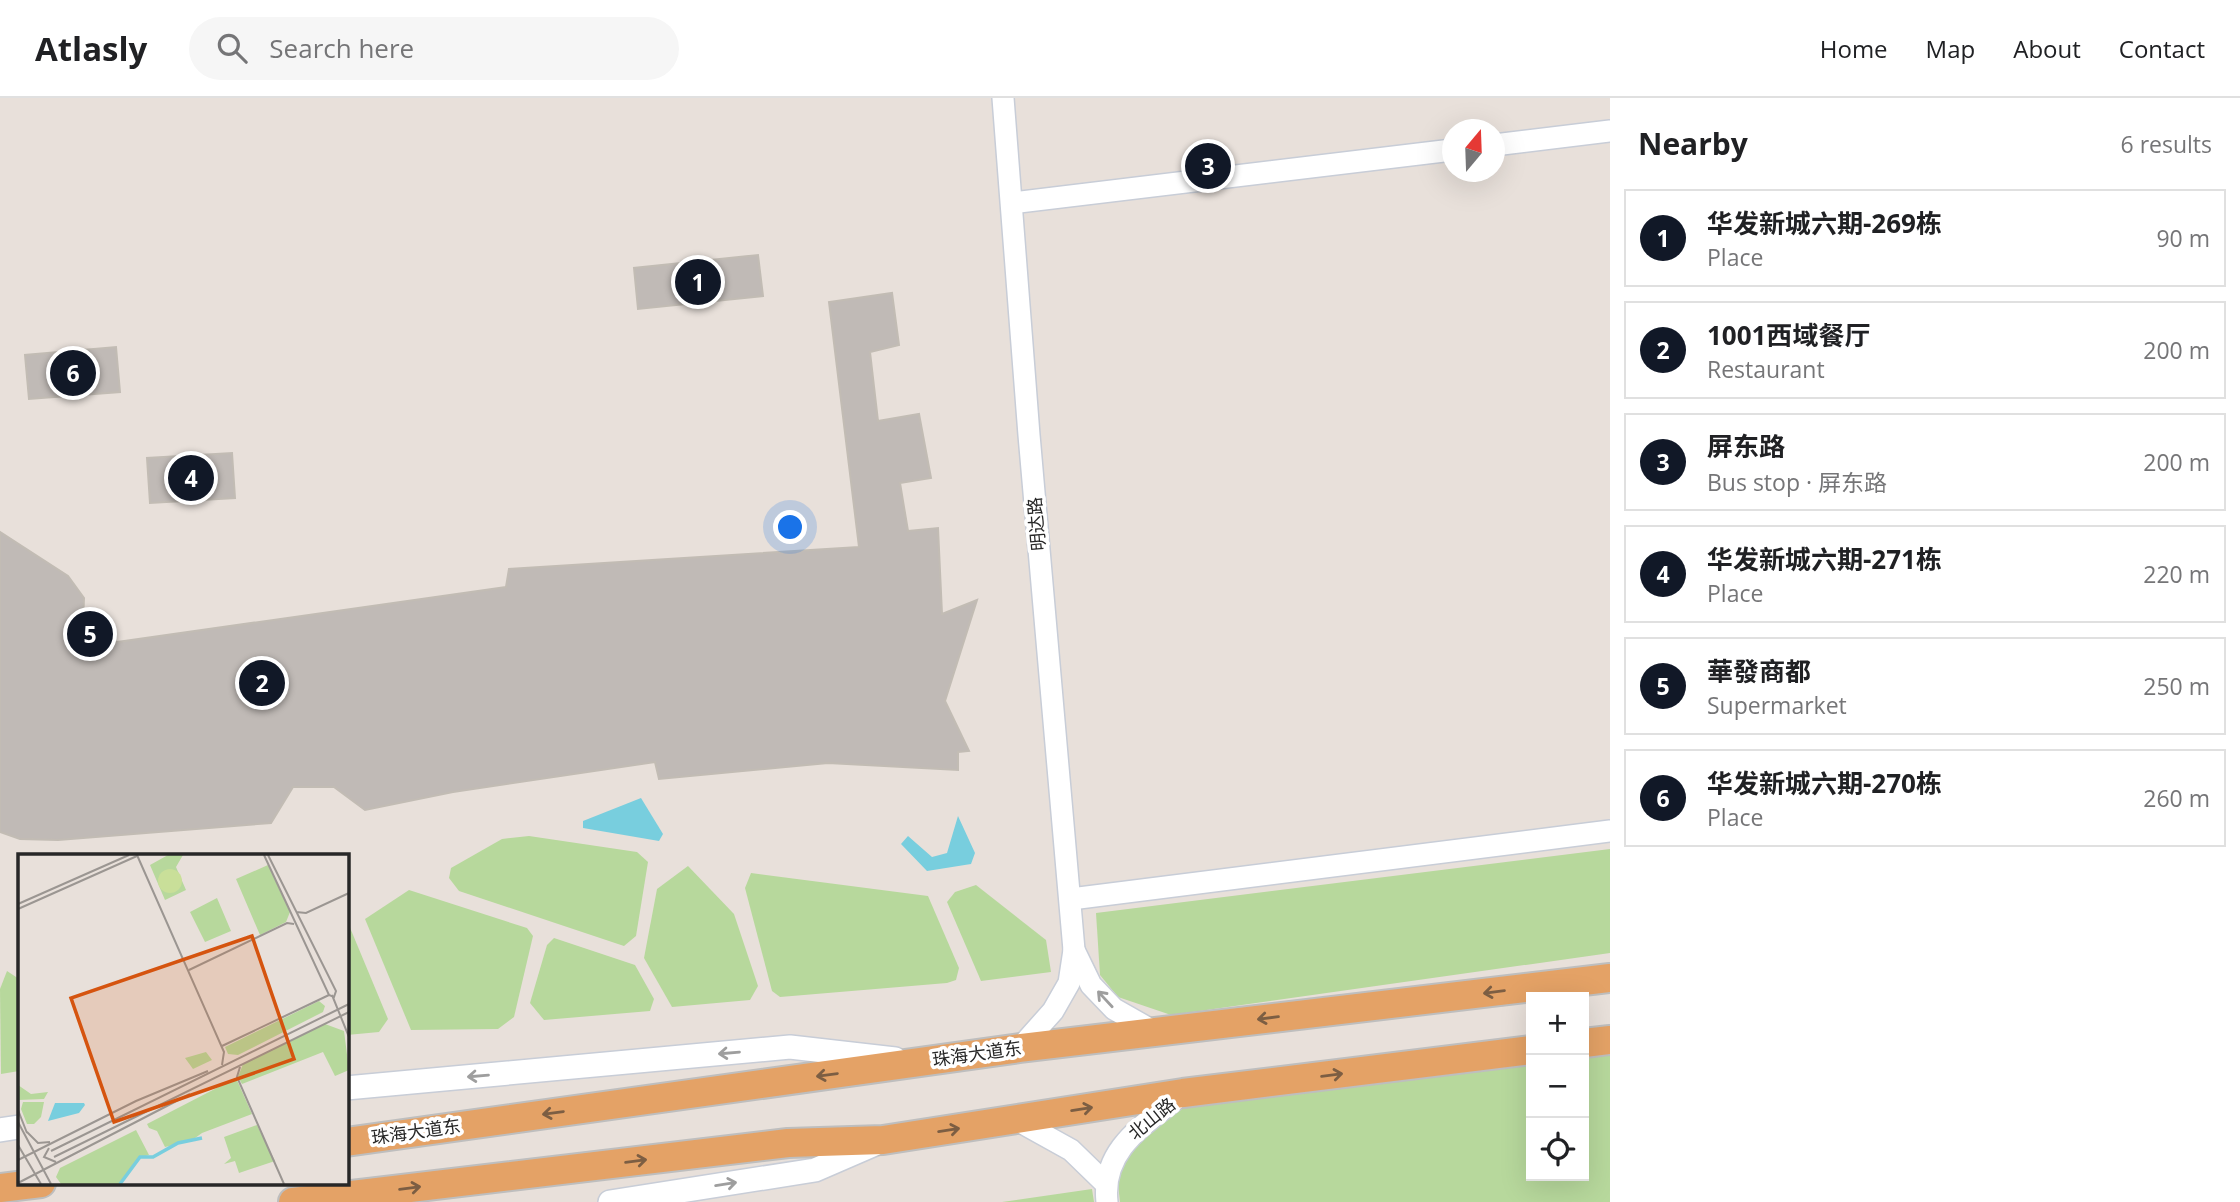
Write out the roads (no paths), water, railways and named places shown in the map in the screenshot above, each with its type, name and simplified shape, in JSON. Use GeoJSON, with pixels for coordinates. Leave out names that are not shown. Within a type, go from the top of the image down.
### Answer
{"type":"FeatureCollection","features":[{"type":"Feature","properties":{"kind":"highway","name":"珠海大道东"},"geometry":{"type":"LineString","coordinates":[[348,1142],[1020,1048],[1610,978]]}},
{"type":"Feature","properties":{"kind":"highway"},"geometry":{"type":"LineString","coordinates":[[1589,1042],[1610,1040]]}},
{"type":"Feature","properties":{"kind":"highway"},"geometry":{"type":"LineString","coordinates":[[293,1202],[788,1143],[883,1140],[1183,1093],[1526,1051]]}},
{"type":"Feature","properties":{"kind":"highway"},"geometry":{"type":"LineString","coordinates":[[0,1188],[33,1184]]}},
{"type":"Feature","properties":{"kind":"main road"},"geometry":{"type":"LineString","coordinates":[[348,1088],[790,1047],[919,1062]]}},
{"type":"Feature","properties":{"kind":"main road"},"geometry":{"type":"LineString","coordinates":[[0,1130],[18,1127]]}},
{"type":"Feature","properties":{"kind":"main road"},"geometry":{"type":"LineString","coordinates":[[610,1202],[815,1170],[883,1140]]}},
{"type":"Feature","properties":{"kind":"street","name":"明达路"},"geometry":{"type":"LineString","coordinates":[[1003,98],[1029,436],[1074,950],[1069,983],[1053,1010],[1020,1048]]}},
{"type":"Feature","properties":{"kind":"street"},"geometry":{"type":"LineString","coordinates":[[1505,144],[1610,131]]}},
{"type":"Feature","properties":{"kind":"street"},"geometry":{"type":"LineString","coordinates":[[1012,203],[1442,151]]}},
{"type":"Feature","properties":{"kind":"street"},"geometry":{"type":"LineString","coordinates":[[1071,899],[1610,831]]}},
{"type":"Feature","properties":{"kind":"street","name":"明达路"},"geometry":{"type":"LineString","coordinates":[[1074,950],[1091,985],[1114,1009],[1153,1031]]}},
{"type":"Feature","properties":{"kind":"street","name":"北山路"},"geometry":{"type":"LineString","coordinates":[[1106,1192],[1123,1143],[1183,1093]]}},
{"type":"Feature","properties":{"kind":"street","name":"北山路"},"geometry":{"type":"LineString","coordinates":[[1015,1119],[1071,1150],[1106,1192]]}},
{"type":"Feature","properties":{"kind":"water"},"geometry":{"type":"Polygon","coordinates":[[[641,798],[663,834],[659,841],[583,828],[583,821],[641,798]]]}},
{"type":"Feature","properties":{"kind":"water"},"geometry":{"type":"Polygon","coordinates":[[[958,816],[975,853],[971,864],[927,871],[901,844],[908,836],[932,857],[947,853],[958,816]]]}},
{"type":"Feature","properties":{"kind":"place","name":"屏东路"},"geometry":{"type":"Point","coordinates":[1208,166]}},
{"type":"Feature","properties":{"kind":"place","name":"华发新城六期-269栋"},"geometry":{"type":"Point","coordinates":[698,282]}},
{"type":"Feature","properties":{"kind":"place","name":"华发新城六期-270栋"},"geometry":{"type":"Point","coordinates":[73,373]}},
{"type":"Feature","properties":{"kind":"place","name":"华发新城六期-271栋"},"geometry":{"type":"Point","coordinates":[191,478]}},
{"type":"Feature","properties":{"kind":"place","name":"華發商都"},"geometry":{"type":"Point","coordinates":[90,634]}},
{"type":"Feature","properties":{"kind":"place","name":"1001西域餐厅"},"geometry":{"type":"Point","coordinates":[262,683]}}]}
